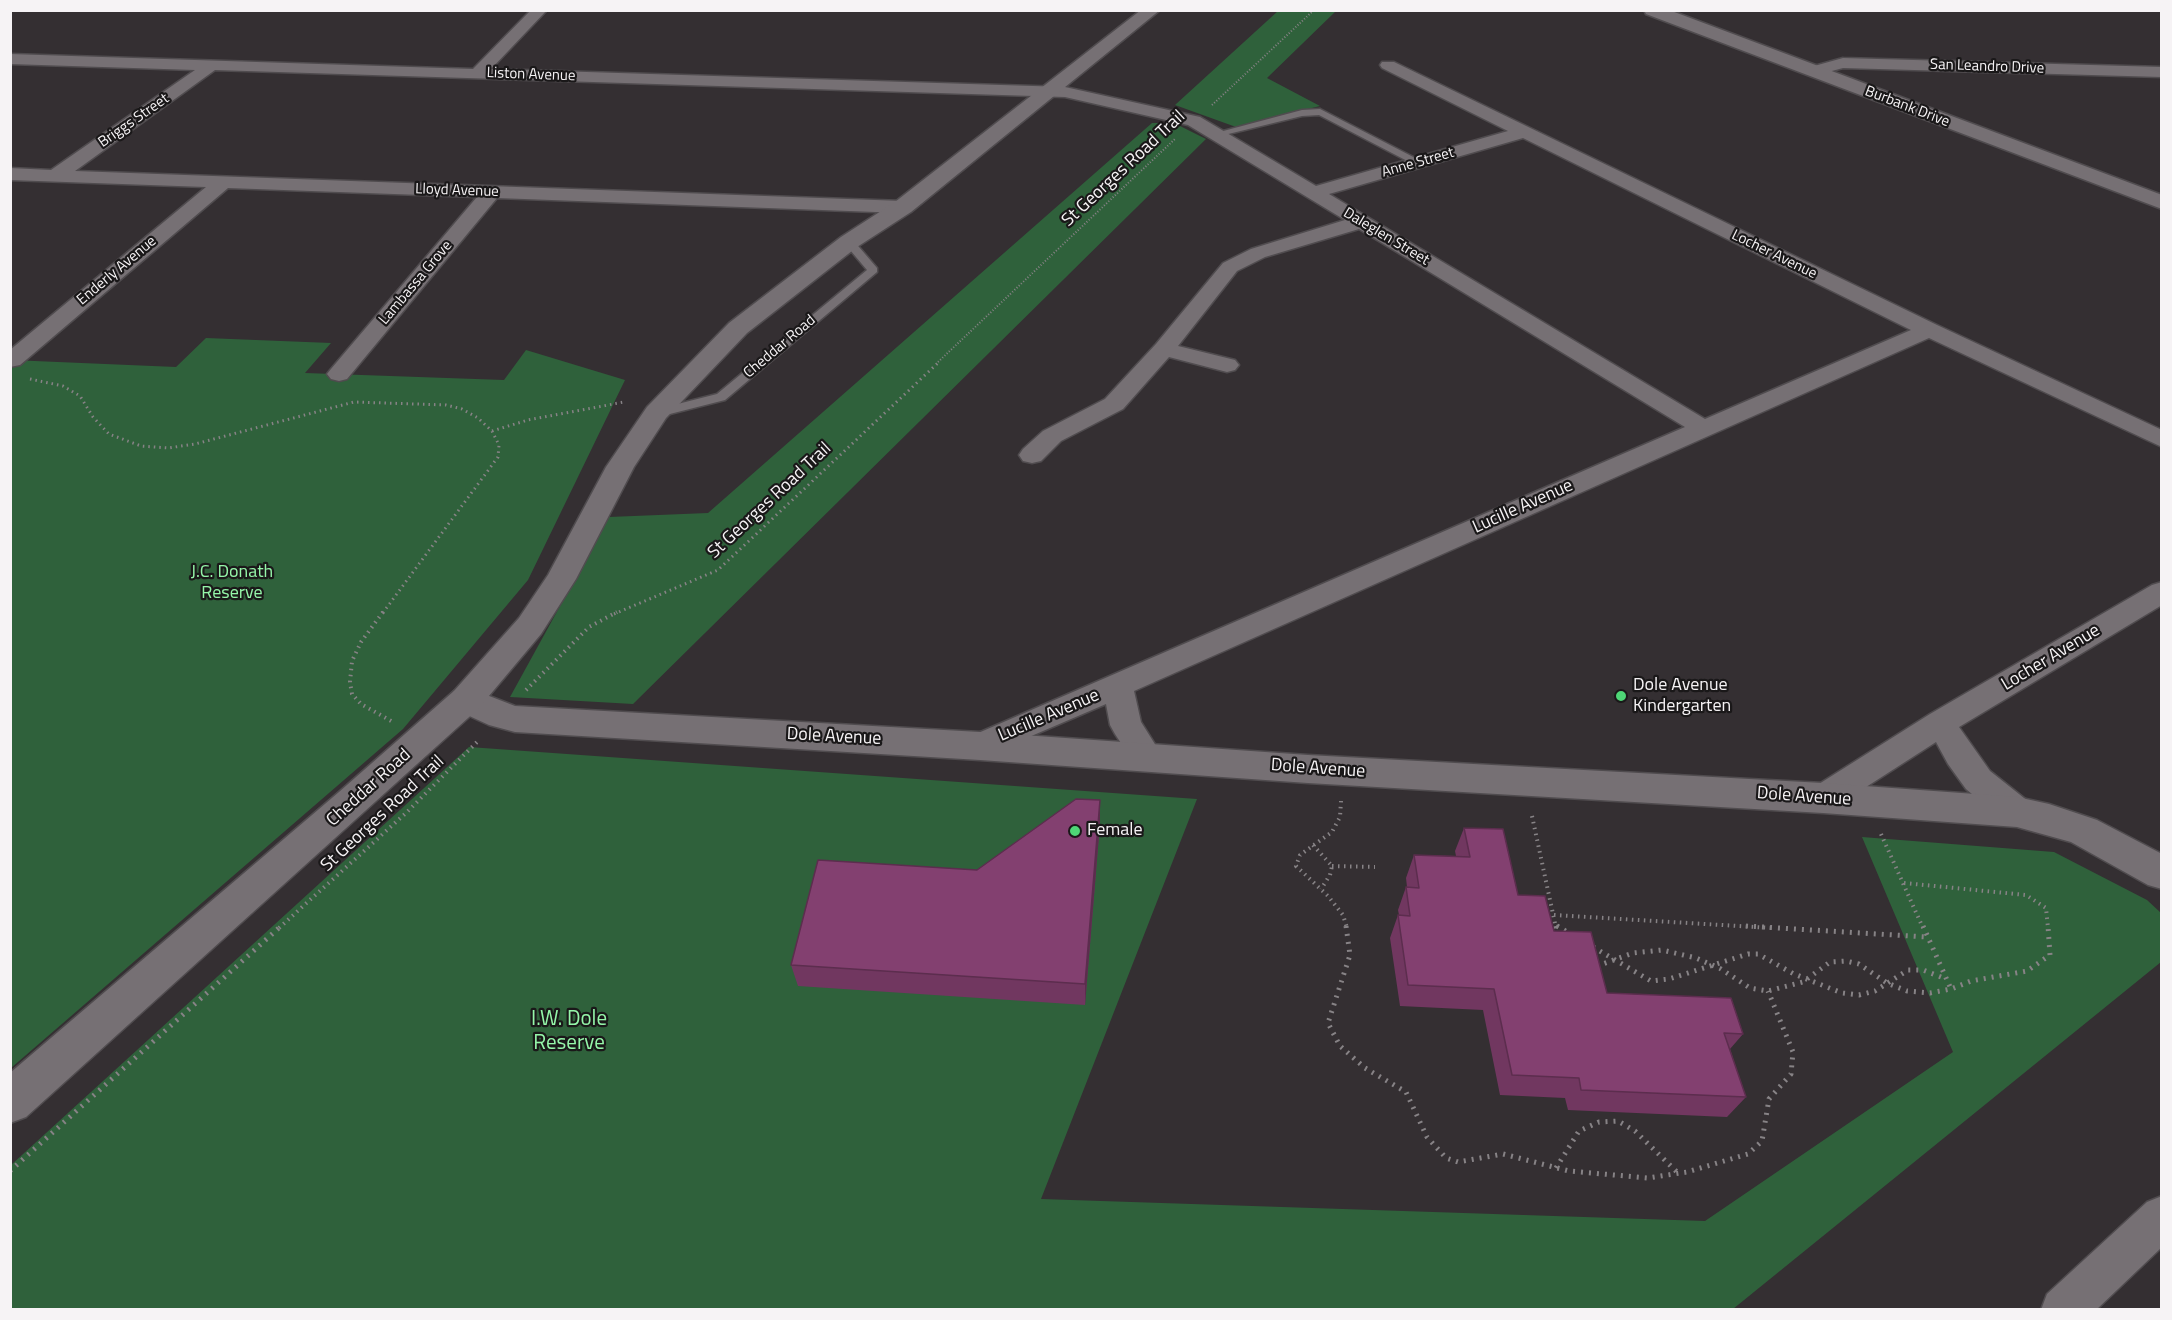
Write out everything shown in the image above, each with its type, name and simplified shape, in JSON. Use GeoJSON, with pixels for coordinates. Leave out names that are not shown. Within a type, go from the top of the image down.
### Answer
{"type":"FeatureCollection","features":[{"type":"Feature","properties":{"kind":"main road","name":"Cheddar Road"},"geometry":{"type":"LineString","coordinates":[[10,1102],[352,803],[484,708],[561,579],[620,467],[656,413],[698,368],[751,335],[854,247],[874,239],[903,207],[1152,10]]}},
{"type":"Feature","properties":{"kind":"main road","name":"Cheddar Road"},"geometry":{"type":"LineString","coordinates":[[1111,44],[1140,29],[1160,10]]}},
{"type":"Feature","properties":{"kind":"main road","name":"Burbank Drive"},"geometry":{"type":"LineString","coordinates":[[1652,10],[2162,203]]}},
{"type":"Feature","properties":{"kind":"main road","name":"Dole Avenue"},"geometry":{"type":"LineString","coordinates":[[484,708],[1340,771],[1860,800],[2017,812],[2049,819],[2085,831],[2162,873]]}},
{"type":"Feature","properties":{"kind":"street"},"geometry":{"type":"LineString","coordinates":[[477,74],[540,10]]}},
{"type":"Feature","properties":{"kind":"street","name":"Liston Avenue"},"geometry":{"type":"LineString","coordinates":[[10,58],[1051,92]]}},
{"type":"Feature","properties":{"kind":"street","name":"San Leandro Drive"},"geometry":{"type":"LineString","coordinates":[[1813,71],[1843,63],[2162,72]]}},
{"type":"Feature","properties":{"kind":"street","name":"Locher Avenue"},"geometry":{"type":"LineString","coordinates":[[1388,65],[1929,330],[2162,440]]}},
{"type":"Feature","properties":{"kind":"street","name":"Briggs Street"},"geometry":{"type":"LineString","coordinates":[[56,176],[212,66]]}},
{"type":"Feature","properties":{"kind":"street"},"geometry":{"type":"LineString","coordinates":[[2100,70],[2152,87]]}},
{"type":"Feature","properties":{"kind":"street","name":"Daleglen Street"},"geometry":{"type":"LineString","coordinates":[[1051,92],[1070,93],[1194,122],[1703,428]]}},
{"type":"Feature","properties":{"kind":"street","name":"Anne Street"},"geometry":{"type":"LineString","coordinates":[[1313,194],[1523,132]]}},
{"type":"Feature","properties":{"kind":"street","name":"Lloyd Avenue"},"geometry":{"type":"LineString","coordinates":[[10,174],[903,207]]}},
{"type":"Feature","properties":{"kind":"street","name":"Enderly Avenue"},"geometry":{"type":"LineString","coordinates":[[18,369],[222,183]]}},
{"type":"Feature","properties":{"kind":"street","name":"Lambassa Grove"},"geometry":{"type":"LineString","coordinates":[[339,374],[492,192]]}},
{"type":"Feature","properties":{"kind":"street"},"geometry":{"type":"LineString","coordinates":[[1032,455],[1052,436],[1114,404],[1164,349],[1230,267],[1258,253],[1361,222]]}},
{"type":"Feature","properties":{"kind":"street","name":"Lucille Avenue"},"geometry":{"type":"LineString","coordinates":[[980,746],[1929,330]]}},
{"type":"Feature","properties":{"kind":"street"},"geometry":{"type":"LineString","coordinates":[[1164,349],[1227,365]]}},
{"type":"Feature","properties":{"kind":"street","name":"Locher Avenue"},"geometry":{"type":"LineString","coordinates":[[1823,798],[1941,723],[2162,592]]}},
{"type":"Feature","properties":{"kind":"street","name":"Lucille Avenue"},"geometry":{"type":"LineString","coordinates":[[1118,686],[1126,725],[1147,757]]}},
{"type":"Feature","properties":{"kind":"street"},"geometry":{"type":"LineString","coordinates":[[1941,723],[1978,780],[2017,812]]}},
{"type":"Feature","properties":{"kind":"street"},"geometry":{"type":"LineString","coordinates":[[2063,1310],[2162,1217]]}},
{"type":"Feature","properties":{"kind":"lane"},"geometry":{"type":"LineString","coordinates":[[1216,134],[1302,113],[1320,112],[1418,163]]}},
{"type":"Feature","properties":{"kind":"lane","name":"Cheddar Road"},"geometry":{"type":"LineString","coordinates":[[656,413],[721,397],[873,270],[854,247]]}},
{"type":"Feature","properties":{"kind":"path","name":"St Georges Road Trail"},"geometry":{"type":"LineString","coordinates":[[10,1172],[406,813],[484,708],[589,627],[627,607],[718,570],[1314,10]]}},
{"type":"Feature","properties":{"kind":"path"},"geometry":{"type":"LineString","coordinates":[[18,369],[63,386],[80,396],[93,417],[109,434],[141,446],[168,448],[195,444],[354,402],[447,405],[462,409],[478,418],[492,431],[499,445],[498,457],[367,633],[352,661],[350,682],[352,694],[361,704],[393,722]]}},
{"type":"Feature","properties":{"kind":"path"},"geometry":{"type":"LineString","coordinates":[[492,431],[528,420],[624,402]]}},
{"type":"Feature","properties":{"kind":"path"},"geometry":{"type":"LineString","coordinates":[[1860,800],[1883,837],[1951,989]]}},
{"type":"Feature","properties":{"kind":"path"},"geometry":{"type":"LineString","coordinates":[[1342,804],[1340,817],[1332,832],[1300,855],[1296,866],[1321,889],[1343,915],[1349,935],[1350,955],[1328,1023],[1340,1046],[1365,1068],[1406,1092],[1427,1137],[1446,1158],[1458,1162],[1503,1154],[1556,1168],[1648,1178],[1679,1173],[1748,1154],[1762,1141],[1769,1099],[1791,1074],[1793,1052],[1768,992]]}},
{"type":"Feature","properties":{"kind":"path"},"geometry":{"type":"LineString","coordinates":[[1532,816],[1560,942]]}},
{"type":"Feature","properties":{"kind":"path"},"geometry":{"type":"LineString","coordinates":[[1313,845],[1332,866],[1375,867]]}},
{"type":"Feature","properties":{"kind":"path"},"geometry":{"type":"LineString","coordinates":[[1321,889],[1330,875],[1332,866]]}},
{"type":"Feature","properties":{"kind":"path"},"geometry":{"type":"LineString","coordinates":[[1593,967],[1633,953],[1662,950],[1711,965],[1750,988],[1768,992],[1786,988],[1807,979],[1830,962],[1846,961],[1859,964],[1887,983],[1907,991],[1930,993],[1951,989],[1971,981],[2027,971],[2050,954],[2046,908],[2026,895],[1904,883]]}},
{"type":"Feature","properties":{"kind":"path"},"geometry":{"type":"LineString","coordinates":[[1554,915],[1927,937]]}},
{"type":"Feature","properties":{"kind":"path"},"geometry":{"type":"LineString","coordinates":[[1556,926],[1576,937]]}},
{"type":"Feature","properties":{"kind":"path"},"geometry":{"type":"LineString","coordinates":[[1585,943],[1651,981],[1669,979],[1739,955],[1758,954],[1807,979],[1842,993],[1859,995],[1875,991],[1908,970],[1923,970],[1946,979]]}},
{"type":"Feature","properties":{"kind":"path"},"geometry":{"type":"LineString","coordinates":[[1556,1168],[1579,1131],[1599,1122],[1618,1121],[1635,1131],[1679,1173]]}},
{"type":"Feature","properties":{"kind":"green space"},"geometry":{"type":"Polygon","coordinates":[[[1278,11],[1336,11],[1267,78],[1320,106],[1236,127],[1175,105],[1278,11]]]}},
{"type":"Feature","properties":{"kind":"green space"},"geometry":{"type":"Polygon","coordinates":[[[1152,123],[1174,123],[1206,139],[633,704],[510,697],[609,517],[708,513],[1152,123]]]}},
{"type":"Feature","properties":{"kind":"green space","name":"J.C. Donath Reserve"},"geometry":{"type":"Polygon","coordinates":[[[206,338],[331,343],[305,373],[504,380],[526,350],[625,380],[528,580],[403,729],[11,1068],[11,360],[176,367],[206,338]]]}},
{"type":"Feature","properties":{"kind":"green space","name":"I.W. Dole Reserve"},"geometry":{"type":"Polygon","coordinates":[[[469,747],[1197,799],[1041,1199],[1705,1221],[1953,1052],[1862,837],[2054,852],[2147,900],[2161,913],[2161,962],[1733,1309],[11,1310],[11,1165],[469,747]]]}},
{"type":"Feature","properties":{"kind":"building"},"geometry":{"type":"Polygon","coordinates":[[[1076,799],[1100,800],[1085,984],[791,965],[818,860],[977,870],[1076,799]]]}},
{"type":"Feature","properties":{"kind":"building"},"geometry":{"type":"Polygon","coordinates":[[[1464,828],[1503,829],[1518,895],[1545,896],[1554,931],[1591,932],[1607,993],[1731,998],[1743,1034],[1724,1033],[1746,1097],[1581,1090],[1579,1078],[1512,1075],[1494,989],[1408,985],[1398,915],[1410,916],[1406,887],[1419,888],[1414,855],[1470,857],[1464,828]]]}},
{"type":"Feature","properties":{"kind":"place","name":"Dole Avenue Kindergarten"},"geometry":{"type":"Point","coordinates":[1621,696]}},
{"type":"Feature","properties":{"kind":"place","name":"Female"},"geometry":{"type":"Point","coordinates":[1075,831]}}]}
